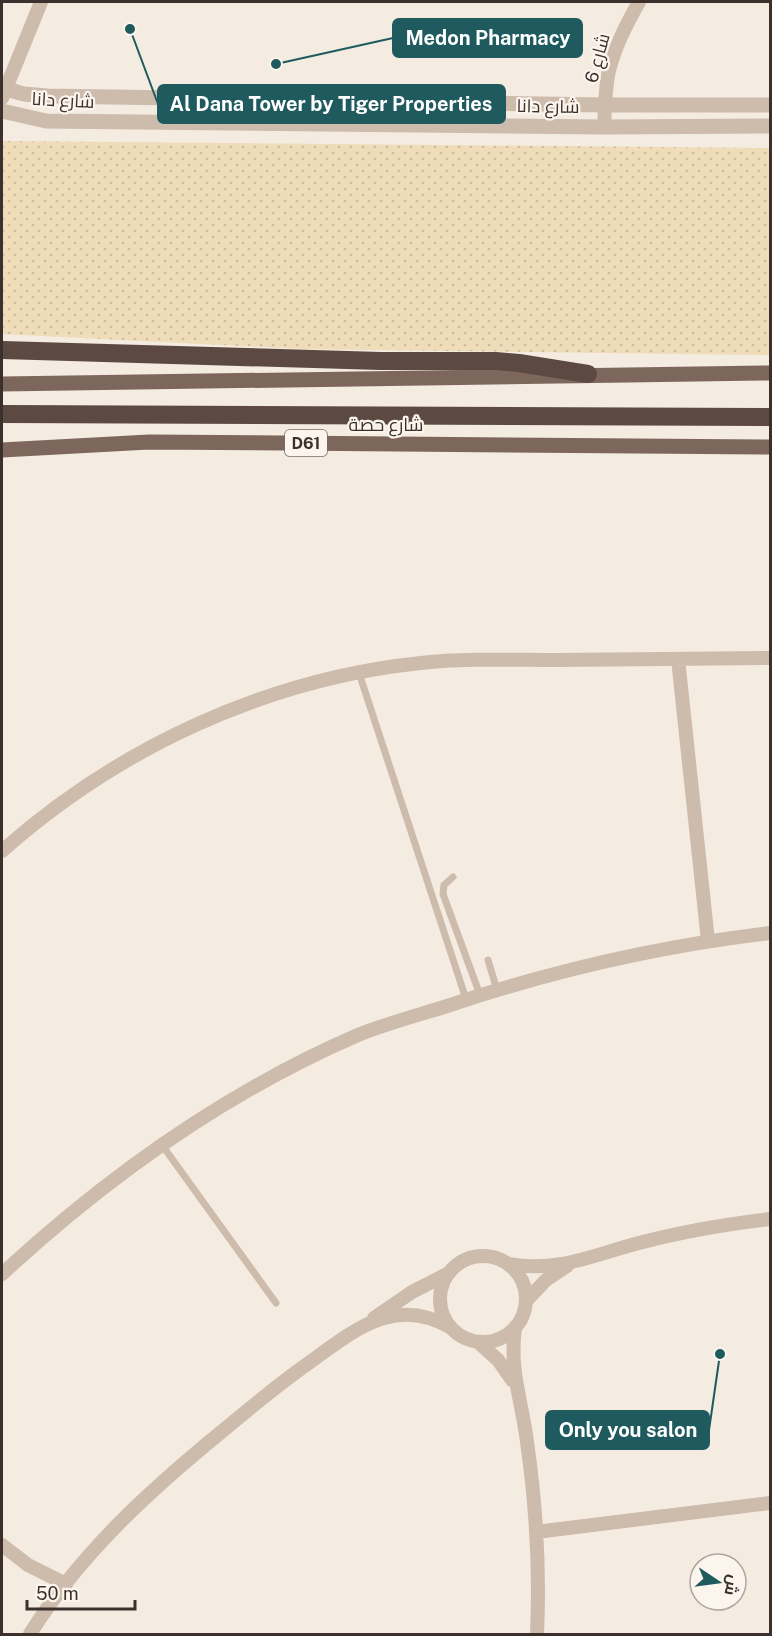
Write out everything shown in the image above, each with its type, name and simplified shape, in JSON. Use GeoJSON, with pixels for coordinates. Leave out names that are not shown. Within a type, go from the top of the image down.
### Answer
{"type":"FeatureCollection","features":[{"type":"Feature","properties":{"kind":"highway"},"geometry":{"type":"LineString","coordinates":[[2,350],[496,362],[519,363],[588,374]]}},
{"type":"Feature","properties":{"kind":"highway"},"geometry":{"type":"LineString","coordinates":[[2,414],[771,417]]}},
{"type":"Feature","properties":{"kind":"main road"},"geometry":{"type":"LineString","coordinates":[[2,384],[771,373]]}},
{"type":"Feature","properties":{"kind":"main road","name":"شارع حصة"},"geometry":{"type":"LineString","coordinates":[[2,450],[149,442],[771,447]]}},
{"type":"Feature","properties":{"kind":"street"},"geometry":{"type":"LineString","coordinates":[[3,92],[41,2]]}},
{"type":"Feature","properties":{"kind":"street","name":"شارع 6"},"geometry":{"type":"LineString","coordinates":[[604,127],[608,76],[615,51],[635,3]]}},
{"type":"Feature","properties":{"kind":"street","name":"شارع دانا"},"geometry":{"type":"LineString","coordinates":[[3,92],[59,97],[605,105],[771,105]]}},
{"type":"Feature","properties":{"kind":"street","name":"شارع دانا"},"geometry":{"type":"LineString","coordinates":[[2,111],[46,121],[604,127],[771,126]]}},
{"type":"Feature","properties":{"kind":"street"},"geometry":{"type":"LineString","coordinates":[[2,851],[45,814],[76,792],[131,758],[173,736],[224,713],[277,694],[359,673],[457,660],[771,658]]}},
{"type":"Feature","properties":{"kind":"street"},"geometry":{"type":"LineString","coordinates":[[678,659],[708,941]]}},
{"type":"Feature","properties":{"kind":"street"},"geometry":{"type":"LineString","coordinates":[[2,1274],[84,1202],[162,1145],[250,1090],[360,1034],[473,997],[594,963],[708,941],[771,933]]}},
{"type":"Feature","properties":{"kind":"street"},"geometry":{"type":"LineString","coordinates":[[30,1635],[63,1589],[123,1519],[187,1459],[288,1377],[394,1303],[449,1273],[464,1261],[482,1256],[508,1264],[546,1267],[571,1264],[662,1237],[771,1219]]}},
{"type":"Feature","properties":{"kind":"street"},"geometry":{"type":"LineString","coordinates":[[478,1342],[498,1340],[515,1328],[525,1311],[525,1290],[522,1280],[508,1264]]}},
{"type":"Feature","properties":{"kind":"street"},"geometry":{"type":"LineString","coordinates":[[526,1301],[546,1280],[571,1264]]}},
{"type":"Feature","properties":{"kind":"street"},"geometry":{"type":"LineString","coordinates":[[449,1273],[442,1288],[441,1297],[443,1314],[450,1327]]}},
{"type":"Feature","properties":{"kind":"street"},"geometry":{"type":"LineString","coordinates":[[360,1328],[385,1317],[412,1315],[438,1320],[459,1335],[478,1342],[498,1360],[519,1394]]}},
{"type":"Feature","properties":{"kind":"street"},"geometry":{"type":"LineString","coordinates":[[515,1328],[512,1361],[530,1464],[536,1532],[537,1635]]}},
{"type":"Feature","properties":{"kind":"street"},"geometry":{"type":"LineString","coordinates":[[536,1532],[771,1503]]}},
{"type":"Feature","properties":{"kind":"street"},"geometry":{"type":"LineString","coordinates":[[2,1545],[28,1565],[41,1579],[63,1589]]}},
{"type":"Feature","properties":{"kind":"lane"},"geometry":{"type":"LineString","coordinates":[[359,673],[473,997]]}},
{"type":"Feature","properties":{"kind":"lane"},"geometry":{"type":"LineString","coordinates":[[453,877],[444,885],[444,894],[467,959],[473,997]]}},
{"type":"Feature","properties":{"kind":"lane"},"geometry":{"type":"LineString","coordinates":[[467,959],[474,950]]}},
{"type":"Feature","properties":{"kind":"lane"},"geometry":{"type":"LineString","coordinates":[[488,960],[497,990]]}},
{"type":"Feature","properties":{"kind":"lane"},"geometry":{"type":"LineString","coordinates":[[162,1145],[276,1303]]}},
{"type":"Feature","properties":{"kind":"sand"},"geometry":{"type":"Polygon","coordinates":[[[2,141],[770,148],[770,355],[302,349],[2,334],[2,141]]]}},
{"type":"Feature","properties":{"kind":"place","name":"Al Dana Tower by Tiger Properties"},"geometry":{"type":"Point","coordinates":[130,29]}},
{"type":"Feature","properties":{"kind":"place","name":"Medon Pharmacy"},"geometry":{"type":"Point","coordinates":[276,64]}},
{"type":"Feature","properties":{"kind":"place","name":"Only you salon"},"geometry":{"type":"Point","coordinates":[720,1354]}}]}
